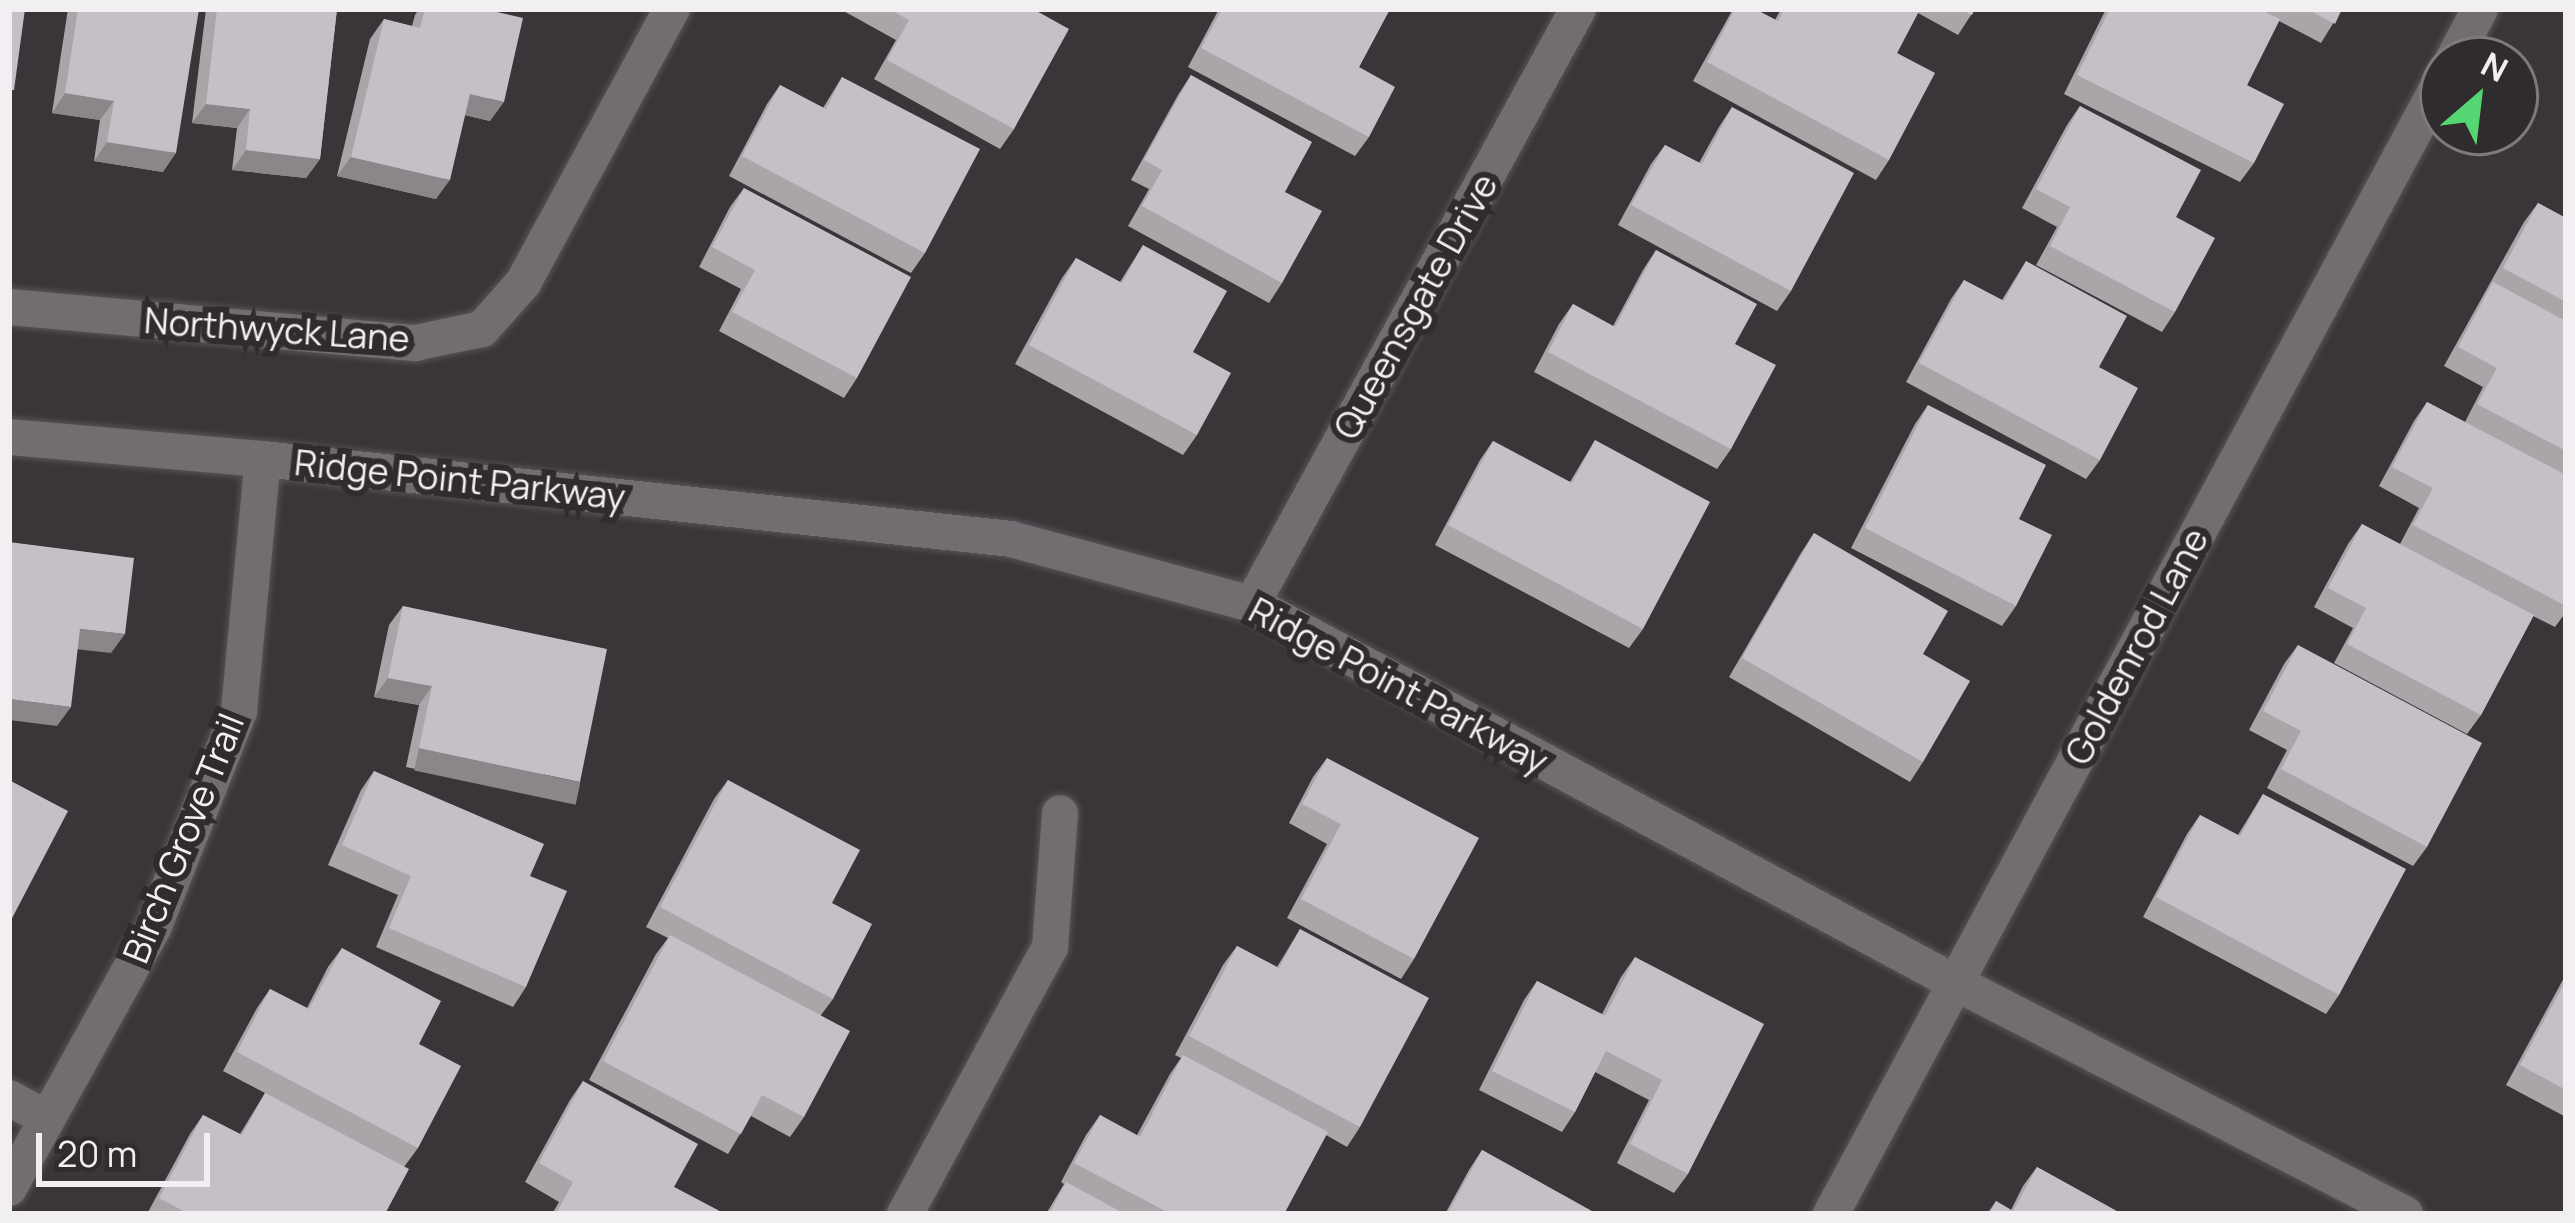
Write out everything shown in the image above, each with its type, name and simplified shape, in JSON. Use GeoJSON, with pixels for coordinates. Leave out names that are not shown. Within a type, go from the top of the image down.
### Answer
{"type":"FeatureCollection","features":[{"type":"Feature","properties":{"kind":"street","name":"Northwyck Lane"},"geometry":{"type":"LineString","coordinates":[[9,307],[415,343],[482,328],[523,283],[672,9]]}},
{"type":"Feature","properties":{"kind":"street","name":"Queensgate Drive"},"geometry":{"type":"LineString","coordinates":[[1252,604],[1577,9]]}},
{"type":"Feature","properties":{"kind":"street"},"geometry":{"type":"LineString","coordinates":[[2466,36],[2480,9]]}},
{"type":"Feature","properties":{"kind":"street","name":"Goldenrod Lane"},"geometry":{"type":"LineString","coordinates":[[1831,1214],[2419,122]]}},
{"type":"Feature","properties":{"kind":"street","name":"Ridge Point Parkway"},"geometry":{"type":"LineString","coordinates":[[9,437],[262,459],[1011,539],[1252,604],[1954,982],[2405,1214]]}},
{"type":"Feature","properties":{"kind":"street","name":"Birch Grove Trail"},"geometry":{"type":"LineString","coordinates":[[9,1188],[154,926],[239,711],[262,459]]}},
{"type":"Feature","properties":{"kind":"street"},"geometry":{"type":"LineString","coordinates":[[905,1214],[1050,947],[1060,813]]}},
{"type":"Feature","properties":{"kind":"street"},"geometry":{"type":"LineString","coordinates":[[9,1098],[46,1118]]}},
{"type":"Feature","properties":{"kind":"building"},"geometry":{"type":"Polygon","coordinates":[[[9,9],[25,9],[14,90],[9,90],[9,9]]]}},
{"type":"Feature","properties":{"kind":"building"},"geometry":{"type":"Polygon","coordinates":[[[78,9],[199,9],[176,153],[107,142],[114,101],[65,93],[78,9]]]}},
{"type":"Feature","properties":{"kind":"building"},"geometry":{"type":"Polygon","coordinates":[[[217,9],[337,9],[320,159],[246,150],[250,109],[206,104],[217,9]]]}},
{"type":"Feature","properties":{"kind":"building"},"geometry":{"type":"Polygon","coordinates":[[[425,9],[484,9],[523,18],[504,102],[470,94],[450,180],[351,157],[384,19],[420,28],[425,9]]]}},
{"type":"Feature","properties":{"kind":"building"},"geometry":{"type":"Polygon","coordinates":[[[889,9],[1033,9],[1069,29],[1014,129],[887,60],[909,20],[889,9]]]}},
{"type":"Feature","properties":{"kind":"building"},"geometry":{"type":"Polygon","coordinates":[[[1222,9],[1390,9],[1359,67],[1395,87],[1369,137],[1201,48],[1222,9]]]}},
{"type":"Feature","properties":{"kind":"building"},"geometry":{"type":"Polygon","coordinates":[[[1735,9],[1755,9],[1778,21],[1784,9],[1919,11],[1897,53],[1935,73],[1889,160],[1707,62],[1735,9]]]}},
{"type":"Feature","properties":{"kind":"building"},"geometry":{"type":"Polygon","coordinates":[[[2110,9],[2259,9],[2280,19],[2247,85],[2284,104],[2254,163],[2077,75],[2110,9]]]}},
{"type":"Feature","properties":{"kind":"building"},"geometry":{"type":"Polygon","coordinates":[[[2307,9],[2342,9],[2335,24],[2307,9]]]}},
{"type":"Feature","properties":{"kind":"building"},"geometry":{"type":"Polygon","coordinates":[[[1191,75],[1312,142],[1285,192],[1322,211],[1282,283],[1142,206],[1162,170],[1144,160],[1191,75]]]}},
{"type":"Feature","properties":{"kind":"building"},"geometry":{"type":"Polygon","coordinates":[[[842,77],[980,149],[925,253],[742,156],[780,85],[826,109],[842,77]]]}},
{"type":"Feature","properties":{"kind":"building"},"geometry":{"type":"Polygon","coordinates":[[[2080,106],[2201,170],[2176,217],[2215,238],[2175,312],[2050,246],[2070,207],[2036,189],[2080,106]]]}},
{"type":"Feature","properties":{"kind":"building"},"geometry":{"type":"Polygon","coordinates":[[[1732,107],[1854,173],[1791,291],[1631,205],[1665,145],[1702,164],[1732,107]]]}},
{"type":"Feature","properties":{"kind":"building"},"geometry":{"type":"Polygon","coordinates":[[[744,188],[911,277],[857,378],[732,312],[755,270],[712,247],[744,188]]]}},
{"type":"Feature","properties":{"kind":"building"},"geometry":{"type":"Polygon","coordinates":[[[2538,203],[2566,218],[2566,302],[2503,268],[2538,203]]]}},
{"type":"Feature","properties":{"kind":"building"},"geometry":{"type":"Polygon","coordinates":[[[1143,245],[1227,291],[1193,352],[1231,373],[1197,435],[1029,345],[1076,258],[1122,283],[1143,245]]]}},
{"type":"Feature","properties":{"kind":"building"},"geometry":{"type":"Polygon","coordinates":[[[1656,250],[1757,304],[1735,344],[1776,365],[1731,449],[1548,352],[1573,304],[1615,327],[1656,250]]]}},
{"type":"Feature","properties":{"kind":"building"},"geometry":{"type":"Polygon","coordinates":[[[2026,261],[2127,316],[2099,367],[2138,388],[2100,460],[1919,363],[1964,280],[2004,301],[2026,261]]]}},
{"type":"Feature","properties":{"kind":"building"},"geometry":{"type":"Polygon","coordinates":[[[2493,282],[2566,321],[2566,451],[2477,404],[2497,368],[2458,347],[2493,282]]]}},
{"type":"Feature","properties":{"kind":"building"},"geometry":{"type":"Polygon","coordinates":[[[2427,402],[2566,475],[2566,606],[2413,525],[2433,488],[2392,467],[2427,402]]]}},
{"type":"Feature","properties":{"kind":"building"},"geometry":{"type":"Polygon","coordinates":[[[1928,405],[2046,465],[2019,519],[2052,535],[2016,606],[1865,528],[1928,405]]]}},
{"type":"Feature","properties":{"kind":"building"},"geometry":{"type":"Polygon","coordinates":[[[1595,440],[1710,502],[1643,629],[1448,525],[1493,441],[1572,483],[1595,440]]]}},
{"type":"Feature","properties":{"kind":"building"},"geometry":{"type":"Polygon","coordinates":[[[2362,524],[2534,615],[2481,715],[2347,644],[2366,608],[2328,588],[2362,524]]]}},
{"type":"Feature","properties":{"kind":"building"},"geometry":{"type":"Polygon","coordinates":[[[1814,533],[1948,611],[1923,654],[1970,681],[1923,762],[1742,658],[1814,533]]]}},
{"type":"Feature","properties":{"kind":"building"},"geometry":{"type":"Polygon","coordinates":[[[9,542],[134,558],[125,634],[80,629],[71,707],[9,699],[9,542]]]}},
{"type":"Feature","properties":{"kind":"building"},"geometry":{"type":"Polygon","coordinates":[[[403,606],[607,649],[580,782],[419,748],[432,686],[388,678],[403,606]]]}},
{"type":"Feature","properties":{"kind":"building"},"geometry":{"type":"Polygon","coordinates":[[[2298,645],[2482,743],[2427,847],[2281,769],[2301,731],[2263,711],[2298,645]]]}},
{"type":"Feature","properties":{"kind":"building"},"geometry":{"type":"Polygon","coordinates":[[[1327,758],[1479,838],[1414,959],[1301,899],[1341,824],[1302,804],[1327,758]]]}},
{"type":"Feature","properties":{"kind":"building"},"geometry":{"type":"Polygon","coordinates":[[[374,771],[544,844],[530,876],[567,891],[526,987],[389,928],[411,876],[342,845],[374,771]]]}},
{"type":"Feature","properties":{"kind":"building"},"geometry":{"type":"Polygon","coordinates":[[[9,780],[68,811],[9,924],[9,780]]]}},
{"type":"Feature","properties":{"kind":"building"},"geometry":{"type":"Polygon","coordinates":[[[728,780],[860,850],[832,903],[872,924],[833,999],[660,907],[728,780]]]}},
{"type":"Feature","properties":{"kind":"building"},"geometry":{"type":"Polygon","coordinates":[[[2263,794],[2406,869],[2339,995],[2156,897],[2200,815],[2240,836],[2263,794]]]}},
{"type":"Feature","properties":{"kind":"building"},"geometry":{"type":"Polygon","coordinates":[[[1300,929],[1429,998],[1360,1127],[1189,1036],[1237,946],[1279,968],[1300,929]]]}},
{"type":"Feature","properties":{"kind":"building"},"geometry":{"type":"Polygon","coordinates":[[[670,935],[850,1031],[804,1117],[762,1095],[741,1134],[603,1061],[670,935]]]}},
{"type":"Feature","properties":{"kind":"building"},"geometry":{"type":"Polygon","coordinates":[[[342,948],[441,1001],[419,1044],[461,1066],[418,1148],[237,1052],[270,989],[309,1009],[342,948]]]}},
{"type":"Feature","properties":{"kind":"building"},"geometry":{"type":"Polygon","coordinates":[[[1635,957],[1764,1024],[1688,1174],[1630,1144],[1662,1080],[1606,1051],[1575,1112],[1492,1071],[1537,981],[1605,1016],[1635,957]]]}},
{"type":"Feature","properties":{"kind":"building"},"geometry":{"type":"Polygon","coordinates":[[[2566,980],[2566,1090],[2520,1065],[2566,980]]]}},
{"type":"Feature","properties":{"kind":"building"},"geometry":{"type":"Polygon","coordinates":[[[1183,1055],[1328,1132],[1284,1214],[1171,1214],[1074,1163],[1100,1115],[1140,1137],[1183,1055]]]}},
{"type":"Feature","properties":{"kind":"building"},"geometry":{"type":"Polygon","coordinates":[[[583,1081],[698,1144],[674,1187],[725,1214],[556,1214],[573,1182],[539,1163],[583,1081]]]}},
{"type":"Feature","properties":{"kind":"building"},"geometry":{"type":"Polygon","coordinates":[[[265,1093],[409,1169],[385,1214],[189,1214],[159,1198],[203,1115],[242,1135],[265,1093]]]}},
{"type":"Feature","properties":{"kind":"building"},"geometry":{"type":"Polygon","coordinates":[[[1482,1150],[1597,1214],[1448,1213],[1482,1150]]]}},
{"type":"Feature","properties":{"kind":"building"},"geometry":{"type":"Polygon","coordinates":[[[2037,1167],[2122,1214],[1989,1214],[1996,1201],[2013,1211],[2037,1167]]]}},
{"type":"Feature","properties":{"kind":"building"},"geometry":{"type":"Polygon","coordinates":[[[1066,1182],[1125,1214],[1049,1214],[1066,1182]]]}}]}
